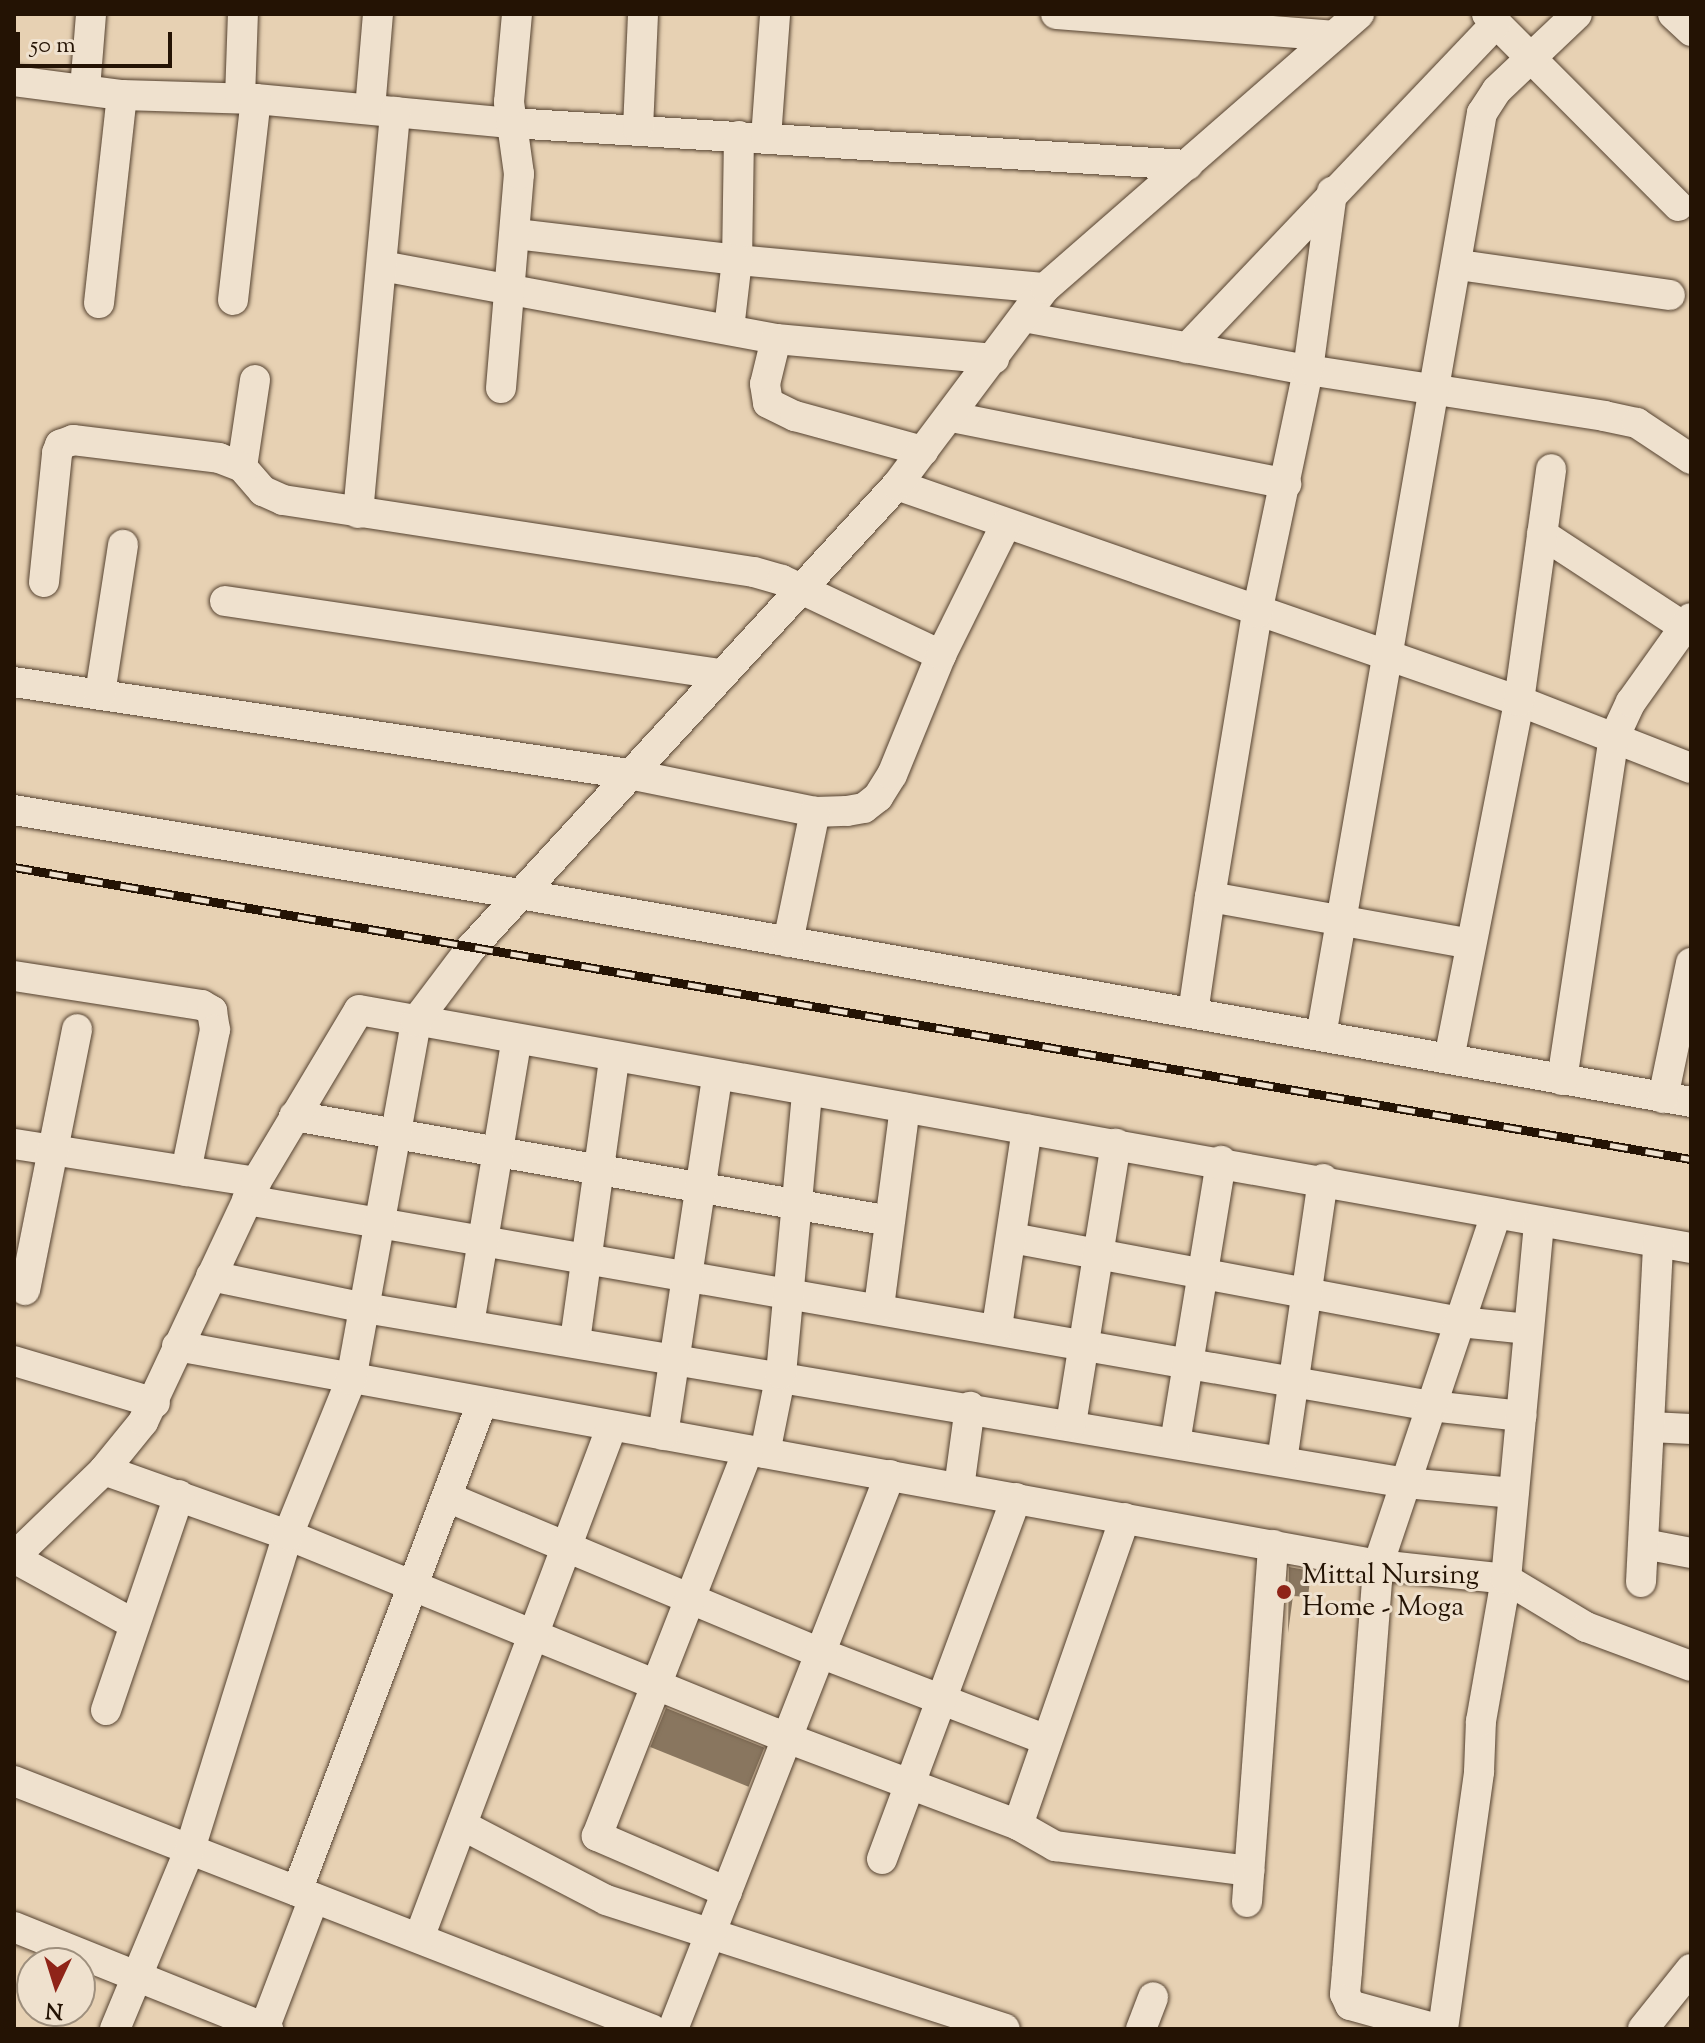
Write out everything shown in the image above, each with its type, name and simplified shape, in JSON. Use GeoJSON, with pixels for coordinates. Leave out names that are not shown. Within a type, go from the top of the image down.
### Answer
{"type":"FeatureCollection","features":[{"type":"Feature","properties":{"kind":"street"},"geometry":{"type":"LineString","coordinates":[[85,89],[91,14]]}},
{"type":"Feature","properties":{"kind":"street"},"geometry":{"type":"LineString","coordinates":[[233,300],[248,99],[243,14]]}},
{"type":"Feature","properties":{"kind":"street"},"geometry":{"type":"LineString","coordinates":[[358,513],[382,266],[383,110],[378,14]]}},
{"type":"Feature","properties":{"kind":"street"},"geometry":{"type":"LineString","coordinates":[[501,388],[519,174],[511,123],[517,14]]}},
{"type":"Feature","properties":{"kind":"street"},"geometry":{"type":"LineString","coordinates":[[638,129],[643,14]]}},
{"type":"Feature","properties":{"kind":"street"},"geometry":{"type":"LineString","coordinates":[[729,329],[753,137],[775,14]]}},
{"type":"Feature","properties":{"kind":"street"},"geometry":{"type":"LineString","coordinates":[[1056,14],[1333,36]]}},
{"type":"Feature","properties":{"kind":"street"},"geometry":{"type":"LineString","coordinates":[[115,2029],[190,1849],[288,1535],[351,1380],[398,1134],[416,1021],[520,894],[719,674],[803,589],[897,485],[952,417],[1045,288],[1359,14]]}},
{"type":"Feature","properties":{"kind":"street"},"geometry":{"type":"LineString","coordinates":[[1321,1036],[1384,654],[1437,390],[1482,113],[1530,57],[1577,14]]}},
{"type":"Feature","properties":{"kind":"street"},"geometry":{"type":"LineString","coordinates":[[1673,14],[1691,31]]}},
{"type":"Feature","properties":{"kind":"street"},"geometry":{"type":"LineString","coordinates":[[1187,348],[1492,18],[1678,206]]}},
{"type":"Feature","properties":{"kind":"street"},"geometry":{"type":"LineString","coordinates":[[14,81],[122,95],[248,99],[511,123],[1188,165]]}},
{"type":"Feature","properties":{"kind":"street"},"geometry":{"type":"LineString","coordinates":[[99,303],[122,95]]}},
{"type":"Feature","properties":{"kind":"street"},"geometry":{"type":"LineString","coordinates":[[1193,1013],[1257,613],[1308,370],[1332,192]]}},
{"type":"Feature","properties":{"kind":"street"},"geometry":{"type":"LineString","coordinates":[[516,234],[737,260],[1045,288]]}},
{"type":"Feature","properties":{"kind":"street"},"geometry":{"type":"LineString","coordinates":[[1459,265],[1670,295]]}},
{"type":"Feature","properties":{"kind":"street"},"geometry":{"type":"LineString","coordinates":[[382,266],[509,286],[776,339],[994,359]]}},
{"type":"Feature","properties":{"kind":"street"},"geometry":{"type":"LineString","coordinates":[[1024,317],[1308,370],[1637,423],[1691,459]]}},
{"type":"Feature","properties":{"kind":"street"},"geometry":{"type":"LineString","coordinates":[[776,339],[765,384],[768,403],[795,416],[923,451]]}},
{"type":"Feature","properties":{"kind":"street"},"geometry":{"type":"LineString","coordinates":[[242,467],[255,380]]}},
{"type":"Feature","properties":{"kind":"street"},"geometry":{"type":"LineString","coordinates":[[952,417],[1286,484]]}},
{"type":"Feature","properties":{"kind":"street"},"geometry":{"type":"LineString","coordinates":[[44,582],[57,453],[66,441],[198,454],[242,467],[271,497],[358,513],[726,566],[803,589],[941,655]]}},
{"type":"Feature","properties":{"kind":"street"},"geometry":{"type":"LineString","coordinates":[[1449,1059],[1519,701],[1551,469]]}},
{"type":"Feature","properties":{"kind":"street"},"geometry":{"type":"LineString","coordinates":[[897,485],[1257,613],[1519,701],[1691,768]]}},
{"type":"Feature","properties":{"kind":"street"},"geometry":{"type":"LineString","coordinates":[[14,682],[629,774],[815,812],[864,808],[878,797],[941,655],[1006,524]]}},
{"type":"Feature","properties":{"kind":"street"},"geometry":{"type":"LineString","coordinates":[[1542,534],[1688,622],[1631,702],[1614,738],[1562,1080]]}},
{"type":"Feature","properties":{"kind":"street"},"geometry":{"type":"LineString","coordinates":[[100,694],[123,545]]}},
{"type":"Feature","properties":{"kind":"street"},"geometry":{"type":"LineString","coordinates":[[225,601],[719,674]]}},
{"type":"Feature","properties":{"kind":"street"},"geometry":{"type":"LineString","coordinates":[[14,810],[520,894],[1677,1100],[1691,963]]}},
{"type":"Feature","properties":{"kind":"street"},"geometry":{"type":"LineString","coordinates":[[788,942],[815,812]]}},
{"type":"Feature","properties":{"kind":"street"},"geometry":{"type":"LineString","coordinates":[[1210,897],[1471,944]]}},
{"type":"Feature","properties":{"kind":"street"},"geometry":{"type":"LineString","coordinates":[[14,976],[202,1005],[212,1011],[215,1030],[186,1171]]}},
{"type":"Feature","properties":{"kind":"street"},"geometry":{"type":"LineString","coordinates":[[132,1623],[17,1551],[104,1470],[155,1403],[177,1346],[252,1191],[352,1014],[375,1009],[516,1042],[1221,1161],[1691,1248]]}},
{"type":"Feature","properties":{"kind":"street"},"geometry":{"type":"LineString","coordinates":[[25,1290],[77,1029]]}},
{"type":"Feature","properties":{"kind":"street"},"geometry":{"type":"LineString","coordinates":[[469,1324],[516,1042]]}},
{"type":"Feature","properties":{"kind":"street"},"geometry":{"type":"LineString","coordinates":[[575,1341],[614,1059]]}},
{"type":"Feature","properties":{"kind":"street"},"geometry":{"type":"LineString","coordinates":[[663,1435],[717,1076]]}},
{"type":"Feature","properties":{"kind":"street"},"geometry":{"type":"LineString","coordinates":[[727,1892],[597,1836],[690,1598],[756,1451],[781,1374],[807,1092]]}},
{"type":"Feature","properties":{"kind":"street"},"geometry":{"type":"LineString","coordinates":[[879,1307],[905,1108]]}},
{"type":"Feature","properties":{"kind":"street"},"geometry":{"type":"LineString","coordinates":[[294,1116],[498,1155],[890,1221]]}},
{"type":"Feature","properties":{"kind":"street"},"geometry":{"type":"LineString","coordinates":[[997,1327],[1027,1129]]}},
{"type":"Feature","properties":{"kind":"street"},"geometry":{"type":"LineString","coordinates":[[14,1144],[186,1171],[252,1191],[381,1222],[1294,1378],[1431,1406],[1521,1416]]}},
{"type":"Feature","properties":{"kind":"street"},"geometry":{"type":"LineString","coordinates":[[1071,1424],[1116,1144]]}},
{"type":"Feature","properties":{"kind":"street"},"geometry":{"type":"LineString","coordinates":[[1175,1443],[1221,1161]]}},
{"type":"Feature","properties":{"kind":"street"},"geometry":{"type":"LineString","coordinates":[[1282,1461],[1323,1179]]}},
{"type":"Feature","properties":{"kind":"street"},"geometry":{"type":"LineString","coordinates":[[1496,1214],[1378,1565],[1345,1994],[1350,2005],[1440,2029],[1479,1772],[1481,1721],[1506,1579],[1539,1222]]}},
{"type":"Feature","properties":{"kind":"street"},"geometry":{"type":"LineString","coordinates":[[1012,1238],[1460,1322],[1529,1329]]}},
{"type":"Feature","properties":{"kind":"street"},"geometry":{"type":"LineString","coordinates":[[1641,1582],[1658,1243]]}},
{"type":"Feature","properties":{"kind":"street"},"geometry":{"type":"LineString","coordinates":[[211,1276],[365,1308],[781,1374],[1406,1483],[1514,1493]]}},
{"type":"Feature","properties":{"kind":"street"},"geometry":{"type":"LineString","coordinates":[[177,1346],[1378,1565],[1506,1579],[1586,1627],[1691,1666]]}},
{"type":"Feature","properties":{"kind":"street"},"geometry":{"type":"LineString","coordinates":[[14,1361],[155,1403]]}},
{"type":"Feature","properties":{"kind":"street"},"geometry":{"type":"LineString","coordinates":[[14,1927],[266,2029],[306,1894],[482,1403]]}},
{"type":"Feature","properties":{"kind":"street"},"geometry":{"type":"LineString","coordinates":[[959,1488],[970,1407]]}},
{"type":"Feature","properties":{"kind":"street"},"geometry":{"type":"LineString","coordinates":[[419,1938],[612,1426]]}},
{"type":"Feature","properties":{"kind":"street"},"geometry":{"type":"LineString","coordinates":[[1650,1427],[1691,1429]]}},
{"type":"Feature","properties":{"kind":"street"},"geometry":{"type":"LineString","coordinates":[[104,1470],[288,1535],[787,1738],[1018,1825],[1055,1846],[1249,1871]]}},
{"type":"Feature","properties":{"kind":"street"},"geometry":{"type":"LineString","coordinates":[[673,2029],[890,1475]]}},
{"type":"Feature","properties":{"kind":"street"},"geometry":{"type":"LineString","coordinates":[[106,1710],[132,1623],[179,1495]]}},
{"type":"Feature","properties":{"kind":"street"},"geometry":{"type":"LineString","coordinates":[[447,1497],[820,1653],[1047,1740]]}},
{"type":"Feature","properties":{"kind":"street"},"geometry":{"type":"LineString","coordinates":[[882,1859],[907,1783],[1016,1498]]}},
{"type":"Feature","properties":{"kind":"street"},"geometry":{"type":"LineString","coordinates":[[1018,1825],[1125,1518]]}},
{"type":"Feature","properties":{"kind":"street"},"geometry":{"type":"LineString","coordinates":[[1644,1544],[1691,1553]]}},
{"type":"Feature","properties":{"kind":"street"},"geometry":{"type":"LineString","coordinates":[[1247,1902],[1273,1545]]}},
{"type":"Feature","properties":{"kind":"street"},"geometry":{"type":"LineString","coordinates":[[14,1781],[651,2029]]}},
{"type":"Feature","properties":{"kind":"street"},"geometry":{"type":"LineString","coordinates":[[462,1825],[606,1900],[709,1938],[995,2028]]}},
{"type":"Feature","properties":{"kind":"street"},"geometry":{"type":"LineString","coordinates":[[1643,2029],[1691,1969]]}},
{"type":"Feature","properties":{"kind":"street"},"geometry":{"type":"LineString","coordinates":[[1141,2029],[1153,1997]]}},
{"type":"Feature","properties":{"kind":"building"},"geometry":{"type":"Polygon","coordinates":[[[1289,1567],[1311,1571],[1308,1597],[1293,1596],[1288,1633],[1289,1567]]]}},
{"type":"Feature","properties":{"kind":"building"},"geometry":{"type":"Polygon","coordinates":[[[666,1708],[764,1748],[749,1787],[650,1747],[666,1708]]]}},
{"type":"Feature","properties":{"kind":"railway"},"geometry":{"type":"LineString","coordinates":[[14,867],[1691,1159]]}},
{"type":"Feature","properties":{"kind":"place","name":"Mittal Nursing Home - Moga"},"geometry":{"type":"Point","coordinates":[1284,1592]}}]}
